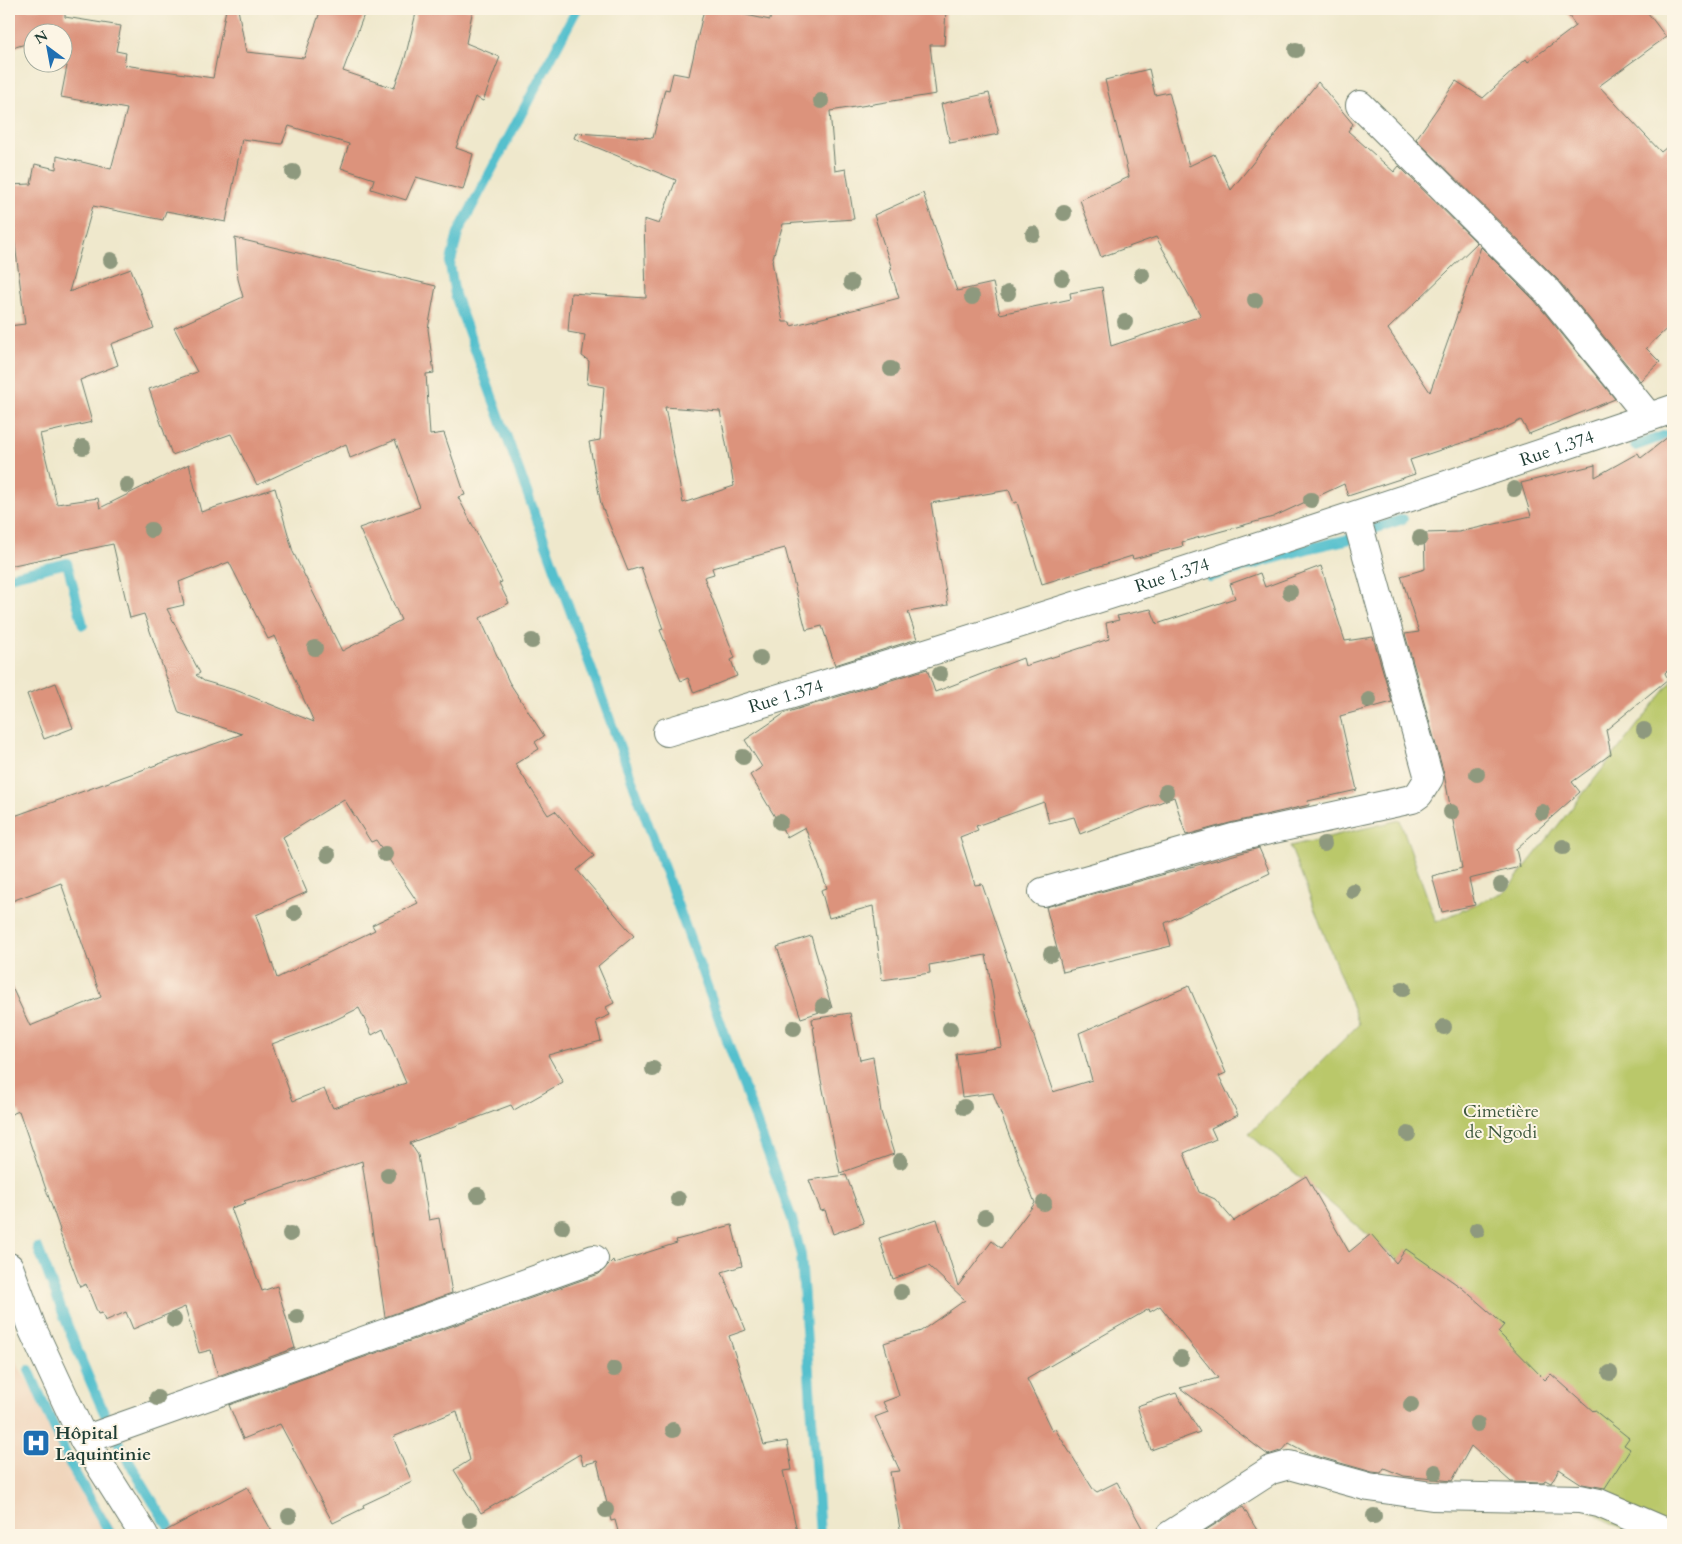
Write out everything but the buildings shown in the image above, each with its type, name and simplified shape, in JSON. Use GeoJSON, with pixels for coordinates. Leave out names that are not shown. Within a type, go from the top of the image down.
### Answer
{"type":"FeatureCollection","features":[{"type":"Feature","properties":{"kind":"street"},"geometry":{"type":"LineString","coordinates":[[1360,105],[1547,291],[1661,413]]}},
{"type":"Feature","properties":{"kind":"street","name":"Rue 1.374"},"geometry":{"type":"LineString","coordinates":[[668,732],[841,680],[1356,516],[1661,413]]}},
{"type":"Feature","properties":{"kind":"street"},"geometry":{"type":"LineString","coordinates":[[1043,892],[1232,838],[1412,799],[1419,794],[1429,778],[1356,516]]}},
{"type":"Feature","properties":{"kind":"street"},"geometry":{"type":"LineString","coordinates":[[84,1440],[594,1259]]}},
{"type":"Feature","properties":{"kind":"street"},"geometry":{"type":"LineString","coordinates":[[9,1268],[32,1328],[84,1440],[144,1535]]}},
{"type":"Feature","properties":{"kind":"street"},"geometry":{"type":"LineString","coordinates":[[1170,1535],[1271,1470],[1289,1465],[1368,1486],[1432,1496],[1580,1499],[1599,1503],[1673,1535]]}},
{"type":"Feature","properties":{"kind":"shaded area","name":"Hôpital Laquintinie"},"geometry":{"type":"Polygon","coordinates":[[[9,1350],[118,1535],[9,1535],[9,1350]]]}},
{"type":"Feature","properties":{"kind":"green space","name":"Cimetière de Ngodi"},"geometry":{"type":"Polygon","coordinates":[[[1673,680],[1673,1535],[1633,1535],[1583,1507],[1612,1442],[1249,1134],[1359,1024],[1290,846],[1400,820],[1436,922],[1506,891],[1673,680]]]}},
{"type":"Feature","properties":{"kind":"waterway"},"geometry":{"type":"LineString","coordinates":[[577,9],[458,233],[450,265],[455,295],[792,1219],[801,1255],[820,1535]]}},
{"type":"Feature","properties":{"kind":"waterway"},"geometry":{"type":"LineString","coordinates":[[1635,446],[1666,435]]}},
{"type":"Feature","properties":{"kind":"waterway"},"geometry":{"type":"LineString","coordinates":[[1368,531],[1403,519]]}},
{"type":"Feature","properties":{"kind":"waterway"},"geometry":{"type":"LineString","coordinates":[[1210,577],[1314,547],[1350,539]]}},
{"type":"Feature","properties":{"kind":"waterway"},"geometry":{"type":"LineString","coordinates":[[9,577],[67,563],[83,625]]}},
{"type":"Feature","properties":{"kind":"waterway"},"geometry":{"type":"LineString","coordinates":[[38,1248],[77,1350],[110,1426],[135,1473],[173,1533]]}},
{"type":"Feature","properties":{"kind":"waterway"},"geometry":{"type":"LineString","coordinates":[[29,1370],[71,1466],[111,1535]]}},
{"type":"Feature","properties":{"kind":"place","name":"Hôpital Laquintinie"},"geometry":{"type":"Point","coordinates":[36,1443]}}]}
